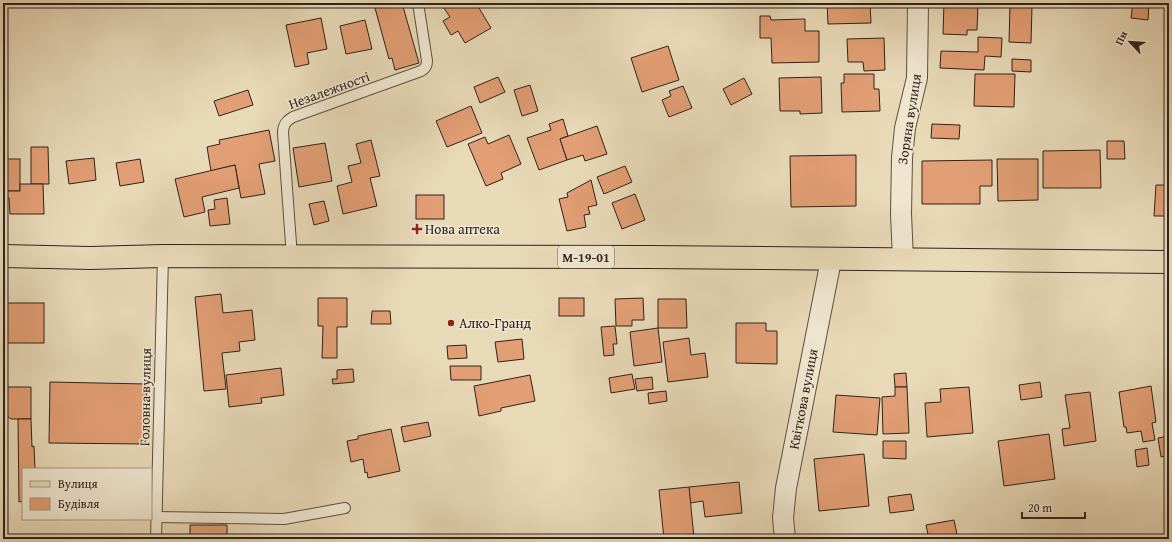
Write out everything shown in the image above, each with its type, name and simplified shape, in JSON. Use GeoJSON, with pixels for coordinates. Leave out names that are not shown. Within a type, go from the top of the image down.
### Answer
{"type":"FeatureCollection","features":[{"type":"Feature","properties":{"kind":"main road","name":"М-19-01"},"geometry":{"type":"LineString","coordinates":[[3,256],[90,258],[163,256],[649,257],[831,260],[903,259],[1169,262]]}},
{"type":"Feature","properties":{"kind":"street","name":"Зоряна вулиця"},"geometry":{"type":"LineString","coordinates":[[903,259],[901,214],[902,158],[906,123],[917,78],[918,3]]}},
{"type":"Feature","properties":{"kind":"street","name":"Квіткова вулиця"},"geometry":{"type":"LineString","coordinates":[[785,539],[783,518],[786,488],[831,260]]}},
{"type":"Feature","properties":{"kind":"lane","name":"Незалежності"},"geometry":{"type":"LineString","coordinates":[[292,257],[283,133],[285,123],[293,117],[414,74],[424,69],[427,65],[427,61],[418,3]]}},
{"type":"Feature","properties":{"kind":"lane","name":"Головна вулиця"},"geometry":{"type":"LineString","coordinates":[[156,539],[163,256]]}},
{"type":"Feature","properties":{"kind":"lane"},"geometry":{"type":"LineString","coordinates":[[156,517],[284,519],[345,508]]}},
{"type":"Feature","properties":{"kind":"building"},"geometry":{"type":"Polygon","coordinates":[[[393,3],[402,3],[419,63],[395,70],[392,58],[389,59],[375,8],[393,3]]]}},
{"type":"Feature","properties":{"kind":"building"},"geometry":{"type":"Polygon","coordinates":[[[446,3],[465,3],[468,8],[476,3],[491,28],[465,43],[458,31],[451,35],[443,21],[450,17],[442,5],[446,3]]]}},
{"type":"Feature","properties":{"kind":"building"},"geometry":{"type":"Polygon","coordinates":[[[827,3],[870,3],[871,23],[828,24],[827,3]]]}},
{"type":"Feature","properties":{"kind":"building"},"geometry":{"type":"Polygon","coordinates":[[[944,3],[978,3],[977,30],[967,30],[967,35],[943,34],[944,3]]]}},
{"type":"Feature","properties":{"kind":"building"},"geometry":{"type":"Polygon","coordinates":[[[1133,3],[1149,3],[1148,20],[1131,18],[1133,3]]]}},
{"type":"Feature","properties":{"kind":"building"},"geometry":{"type":"Polygon","coordinates":[[[1010,5],[1032,6],[1031,43],[1009,42],[1010,5]]]}},
{"type":"Feature","properties":{"kind":"building"},"geometry":{"type":"Polygon","coordinates":[[[760,16],[770,16],[771,20],[805,19],[805,31],[819,31],[819,62],[772,63],[771,38],[760,38],[760,16]]]}},
{"type":"Feature","properties":{"kind":"building"},"geometry":{"type":"Polygon","coordinates":[[[321,18],[327,49],[307,53],[309,64],[295,67],[286,25],[321,18]]]}},
{"type":"Feature","properties":{"kind":"building"},"geometry":{"type":"Polygon","coordinates":[[[365,20],[372,49],[346,54],[340,26],[365,20]]]}},
{"type":"Feature","properties":{"kind":"building"},"geometry":{"type":"Polygon","coordinates":[[[978,37],[1002,38],[1001,57],[985,56],[984,70],[940,68],[941,51],[978,52],[978,37]]]}},
{"type":"Feature","properties":{"kind":"building"},"geometry":{"type":"Polygon","coordinates":[[[884,38],[885,70],[864,71],[863,62],[848,62],[847,39],[884,38]]]}},
{"type":"Feature","properties":{"kind":"building"},"geometry":{"type":"Polygon","coordinates":[[[668,46],[679,80],[642,92],[631,58],[668,46]]]}},
{"type":"Feature","properties":{"kind":"building"},"geometry":{"type":"Polygon","coordinates":[[[1012,59],[1031,60],[1031,72],[1012,71],[1012,59]]]}},
{"type":"Feature","properties":{"kind":"building"},"geometry":{"type":"Polygon","coordinates":[[[844,74],[874,74],[874,89],[879,89],[880,111],[842,112],[841,83],[844,83],[844,74]]]}},
{"type":"Feature","properties":{"kind":"building"},"geometry":{"type":"Polygon","coordinates":[[[975,74],[1015,74],[1014,107],[974,106],[975,74]]]}},
{"type":"Feature","properties":{"kind":"building"},"geometry":{"type":"Polygon","coordinates":[[[498,77],[505,92],[480,103],[474,87],[498,77]]]}},
{"type":"Feature","properties":{"kind":"building"},"geometry":{"type":"Polygon","coordinates":[[[821,77],[822,113],[800,114],[800,111],[780,111],[779,78],[821,77]]]}},
{"type":"Feature","properties":{"kind":"building"},"geometry":{"type":"Polygon","coordinates":[[[744,78],[752,94],[731,105],[723,89],[744,78]]]}},
{"type":"Feature","properties":{"kind":"building"},"geometry":{"type":"Polygon","coordinates":[[[530,85],[538,111],[522,116],[514,90],[530,85]]]}},
{"type":"Feature","properties":{"kind":"building"},"geometry":{"type":"Polygon","coordinates":[[[683,86],[692,108],[669,117],[662,100],[671,96],[669,91],[683,86]]]}},
{"type":"Feature","properties":{"kind":"building"},"geometry":{"type":"Polygon","coordinates":[[[248,90],[253,105],[219,116],[214,101],[248,90]]]}},
{"type":"Feature","properties":{"kind":"building"},"geometry":{"type":"Polygon","coordinates":[[[471,106],[482,133],[447,147],[436,121],[471,106]]]}},
{"type":"Feature","properties":{"kind":"building"},"geometry":{"type":"Polygon","coordinates":[[[563,119],[568,136],[560,139],[567,160],[539,170],[527,138],[551,130],[549,124],[563,119]]]}},
{"type":"Feature","properties":{"kind":"building"},"geometry":{"type":"Polygon","coordinates":[[[932,124],[960,125],[959,139],[931,138],[932,124]]]}},
{"type":"Feature","properties":{"kind":"building"},"geometry":{"type":"Polygon","coordinates":[[[597,126],[607,154],[585,161],[583,155],[567,160],[560,139],[597,126]]]}},
{"type":"Feature","properties":{"kind":"building"},"geometry":{"type":"Polygon","coordinates":[[[269,130],[275,161],[259,164],[265,194],[241,198],[235,165],[211,171],[207,147],[220,144],[219,140],[269,130]]]}},
{"type":"Feature","properties":{"kind":"building"},"geometry":{"type":"Polygon","coordinates":[[[509,135],[521,164],[501,173],[503,179],[486,186],[468,144],[485,137],[488,144],[509,135]]]}},
{"type":"Feature","properties":{"kind":"building"},"geometry":{"type":"Polygon","coordinates":[[[371,140],[380,176],[370,178],[377,206],[343,214],[337,186],[352,182],[348,166],[361,163],[356,144],[371,140]]]}},
{"type":"Feature","properties":{"kind":"building"},"geometry":{"type":"Polygon","coordinates":[[[1107,141],[1124,141],[1125,159],[1107,159],[1107,141]]]}},
{"type":"Feature","properties":{"kind":"building"},"geometry":{"type":"Polygon","coordinates":[[[325,143],[332,181],[299,187],[293,148],[325,143]]]}},
{"type":"Feature","properties":{"kind":"building"},"geometry":{"type":"Polygon","coordinates":[[[31,147],[48,147],[49,184],[31,184],[31,147]]]}},
{"type":"Feature","properties":{"kind":"building"},"geometry":{"type":"Polygon","coordinates":[[[1100,150],[1101,188],[1043,188],[1043,151],[1100,150]]]}},
{"type":"Feature","properties":{"kind":"building"},"geometry":{"type":"Polygon","coordinates":[[[856,155],[856,206],[791,207],[790,156],[856,155]]]}},
{"type":"Feature","properties":{"kind":"building"},"geometry":{"type":"Polygon","coordinates":[[[94,158],[96,180],[69,184],[66,161],[94,158]]]}},
{"type":"Feature","properties":{"kind":"building"},"geometry":{"type":"Polygon","coordinates":[[[3,159],[20,159],[20,191],[3,191],[3,159]]]}},
{"type":"Feature","properties":{"kind":"building"},"geometry":{"type":"Polygon","coordinates":[[[140,159],[144,182],[120,186],[116,163],[140,159]]]}},
{"type":"Feature","properties":{"kind":"building"},"geometry":{"type":"Polygon","coordinates":[[[997,159],[1038,159],[1038,200],[998,201],[997,159]]]}},
{"type":"Feature","properties":{"kind":"building"},"geometry":{"type":"Polygon","coordinates":[[[992,160],[992,186],[980,186],[980,204],[922,204],[922,161],[992,160]]]}},
{"type":"Feature","properties":{"kind":"building"},"geometry":{"type":"Polygon","coordinates":[[[235,165],[239,188],[202,197],[205,212],[184,217],[175,179],[235,165]]]}},
{"type":"Feature","properties":{"kind":"building"},"geometry":{"type":"Polygon","coordinates":[[[625,166],[632,182],[604,194],[597,177],[625,166]]]}},
{"type":"Feature","properties":{"kind":"building"},"geometry":{"type":"Polygon","coordinates":[[[591,180],[597,205],[588,207],[590,214],[584,215],[586,227],[567,231],[559,199],[568,197],[567,193],[591,180]]]}},
{"type":"Feature","properties":{"kind":"building"},"geometry":{"type":"Polygon","coordinates":[[[20,184],[43,184],[44,214],[10,214],[9,198],[5,198],[4,191],[20,191],[20,184]]]}},
{"type":"Feature","properties":{"kind":"building"},"geometry":{"type":"Polygon","coordinates":[[[1156,185],[1169,185],[1169,216],[1154,216],[1156,185]]]}},
{"type":"Feature","properties":{"kind":"building"},"geometry":{"type":"Polygon","coordinates":[[[635,194],[645,220],[622,229],[612,203],[635,194]]]}},
{"type":"Feature","properties":{"kind":"building"},"geometry":{"type":"Polygon","coordinates":[[[416,195],[444,195],[444,219],[416,219],[416,195]]]}},
{"type":"Feature","properties":{"kind":"building"},"geometry":{"type":"Polygon","coordinates":[[[227,198],[230,224],[210,226],[208,210],[215,209],[214,200],[227,198]]]}},
{"type":"Feature","properties":{"kind":"building"},"geometry":{"type":"Polygon","coordinates":[[[324,201],[329,221],[314,225],[309,204],[324,201]]]}},
{"type":"Feature","properties":{"kind":"building"},"geometry":{"type":"Polygon","coordinates":[[[221,294],[223,313],[252,310],[255,340],[239,342],[240,351],[222,353],[226,389],[204,391],[195,297],[221,294]]]}},
{"type":"Feature","properties":{"kind":"building"},"geometry":{"type":"Polygon","coordinates":[[[318,298],[347,298],[347,327],[337,327],[337,358],[322,358],[323,326],[318,326],[318,298]]]}},
{"type":"Feature","properties":{"kind":"building"},"geometry":{"type":"Polygon","coordinates":[[[559,298],[584,298],[584,316],[559,316],[559,298]]]}},
{"type":"Feature","properties":{"kind":"building"},"geometry":{"type":"Polygon","coordinates":[[[643,298],[644,320],[632,320],[632,326],[616,326],[615,299],[643,298]]]}},
{"type":"Feature","properties":{"kind":"building"},"geometry":{"type":"Polygon","coordinates":[[[658,299],[686,299],[687,328],[658,328],[658,299]]]}},
{"type":"Feature","properties":{"kind":"building"},"geometry":{"type":"Polygon","coordinates":[[[3,303],[44,303],[44,343],[3,343],[3,303]]]}},
{"type":"Feature","properties":{"kind":"building"},"geometry":{"type":"Polygon","coordinates":[[[372,311],[390,311],[391,324],[371,324],[372,311]]]}},
{"type":"Feature","properties":{"kind":"building"},"geometry":{"type":"Polygon","coordinates":[[[736,323],[766,323],[766,331],[777,331],[777,364],[736,363],[736,323]]]}},
{"type":"Feature","properties":{"kind":"building"},"geometry":{"type":"Polygon","coordinates":[[[615,326],[617,344],[613,344],[614,355],[604,356],[601,327],[615,326]]]}},
{"type":"Feature","properties":{"kind":"building"},"geometry":{"type":"Polygon","coordinates":[[[658,328],[662,362],[634,366],[630,332],[658,328]]]}},
{"type":"Feature","properties":{"kind":"building"},"geometry":{"type":"Polygon","coordinates":[[[689,338],[691,355],[705,353],[708,377],[668,382],[663,342],[689,338]]]}},
{"type":"Feature","properties":{"kind":"building"},"geometry":{"type":"Polygon","coordinates":[[[522,339],[524,359],[498,362],[495,342],[522,339]]]}},
{"type":"Feature","properties":{"kind":"building"},"geometry":{"type":"Polygon","coordinates":[[[466,345],[467,358],[448,359],[447,346],[466,345]]]}},
{"type":"Feature","properties":{"kind":"building"},"geometry":{"type":"Polygon","coordinates":[[[450,366],[481,366],[481,380],[451,380],[450,366]]]}},
{"type":"Feature","properties":{"kind":"building"},"geometry":{"type":"Polygon","coordinates":[[[281,368],[284,395],[261,398],[262,403],[229,407],[226,375],[281,368]]]}},
{"type":"Feature","properties":{"kind":"building"},"geometry":{"type":"Polygon","coordinates":[[[353,369],[354,382],[333,384],[332,379],[337,379],[337,370],[353,369]]]}},
{"type":"Feature","properties":{"kind":"building"},"geometry":{"type":"Polygon","coordinates":[[[906,373],[907,387],[895,387],[894,374],[906,373]]]}},
{"type":"Feature","properties":{"kind":"building"},"geometry":{"type":"Polygon","coordinates":[[[632,374],[635,389],[611,393],[609,378],[632,374]]]}},
{"type":"Feature","properties":{"kind":"building"},"geometry":{"type":"Polygon","coordinates":[[[530,375],[535,401],[501,408],[501,411],[479,416],[474,386],[530,375]]]}},
{"type":"Feature","properties":{"kind":"building"},"geometry":{"type":"Polygon","coordinates":[[[652,377],[653,389],[637,391],[635,379],[652,377]]]}},
{"type":"Feature","properties":{"kind":"building"},"geometry":{"type":"Polygon","coordinates":[[[50,382],[147,384],[145,444],[49,443],[50,382]]]}},
{"type":"Feature","properties":{"kind":"building"},"geometry":{"type":"Polygon","coordinates":[[[1040,382],[1042,397],[1021,400],[1019,385],[1040,382]]]}},
{"type":"Feature","properties":{"kind":"building"},"geometry":{"type":"Polygon","coordinates":[[[1151,386],[1156,422],[1152,423],[1155,440],[1143,442],[1141,431],[1127,433],[1126,427],[1124,427],[1119,392],[1151,386]]]}},
{"type":"Feature","properties":{"kind":"building"},"geometry":{"type":"Polygon","coordinates":[[[3,387],[31,387],[31,419],[11,419],[3,413],[3,387]]]}},
{"type":"Feature","properties":{"kind":"building"},"geometry":{"type":"Polygon","coordinates":[[[895,387],[907,387],[909,433],[883,434],[882,397],[895,396],[895,387]]]}},
{"type":"Feature","properties":{"kind":"building"},"geometry":{"type":"Polygon","coordinates":[[[969,387],[973,433],[927,437],[925,403],[941,402],[940,389],[969,387]]]}},
{"type":"Feature","properties":{"kind":"building"},"geometry":{"type":"Polygon","coordinates":[[[666,391],[667,401],[649,404],[648,393],[666,391]]]}},
{"type":"Feature","properties":{"kind":"building"},"geometry":{"type":"Polygon","coordinates":[[[1090,392],[1096,441],[1064,446],[1062,429],[1070,428],[1065,395],[1090,392]]]}},
{"type":"Feature","properties":{"kind":"building"},"geometry":{"type":"Polygon","coordinates":[[[836,395],[880,398],[877,435],[833,432],[836,395]]]}},
{"type":"Feature","properties":{"kind":"building"},"geometry":{"type":"Polygon","coordinates":[[[18,419],[31,419],[32,447],[34,446],[35,468],[22,468],[22,501],[19,502],[18,419]]]}},
{"type":"Feature","properties":{"kind":"building"},"geometry":{"type":"Polygon","coordinates":[[[428,422],[431,436],[404,442],[401,427],[428,422]]]}},
{"type":"Feature","properties":{"kind":"building"},"geometry":{"type":"Polygon","coordinates":[[[391,429],[400,471],[368,478],[367,472],[365,473],[363,459],[351,462],[347,441],[358,439],[358,436],[391,429]]]}},
{"type":"Feature","properties":{"kind":"building"},"geometry":{"type":"Polygon","coordinates":[[[1049,434],[1055,479],[1004,486],[998,441],[1049,434]]]}},
{"type":"Feature","properties":{"kind":"building"},"geometry":{"type":"Polygon","coordinates":[[[1169,436],[1168,481],[1165,456],[1161,457],[1158,438],[1169,436]]]}},
{"type":"Feature","properties":{"kind":"building"},"geometry":{"type":"Polygon","coordinates":[[[883,441],[906,441],[906,459],[883,458],[883,441]]]}},
{"type":"Feature","properties":{"kind":"building"},"geometry":{"type":"Polygon","coordinates":[[[1147,448],[1149,465],[1137,467],[1135,450],[1147,448]]]}},
{"type":"Feature","properties":{"kind":"building"},"geometry":{"type":"Polygon","coordinates":[[[864,454],[869,506],[819,511],[814,459],[864,454]]]}},
{"type":"Feature","properties":{"kind":"building"},"geometry":{"type":"Polygon","coordinates":[[[739,482],[742,513],[705,517],[703,501],[690,503],[689,487],[739,482]]]}},
{"type":"Feature","properties":{"kind":"building"},"geometry":{"type":"Polygon","coordinates":[[[689,487],[694,538],[664,539],[659,490],[689,487]]]}},
{"type":"Feature","properties":{"kind":"building"},"geometry":{"type":"Polygon","coordinates":[[[911,494],[914,510],[890,513],[888,497],[911,494]]]}},
{"type":"Feature","properties":{"kind":"building"},"geometry":{"type":"Polygon","coordinates":[[[954,520],[958,539],[929,539],[926,525],[954,520]]]}},
{"type":"Feature","properties":{"kind":"building"},"geometry":{"type":"Polygon","coordinates":[[[190,525],[227,525],[227,538],[238,539],[190,539],[190,525]]]}},
{"type":"Feature","properties":{"kind":"building"},"geometry":{"type":"Polygon","coordinates":[[[851,535],[852,539],[829,539],[851,535]]]}},
{"type":"Feature","properties":{"kind":"place","name":"Нова аптека"},"geometry":{"type":"Point","coordinates":[417,229]}},
{"type":"Feature","properties":{"kind":"place","name":"Алко-Гранд"},"geometry":{"type":"Point","coordinates":[451,323]}}]}
